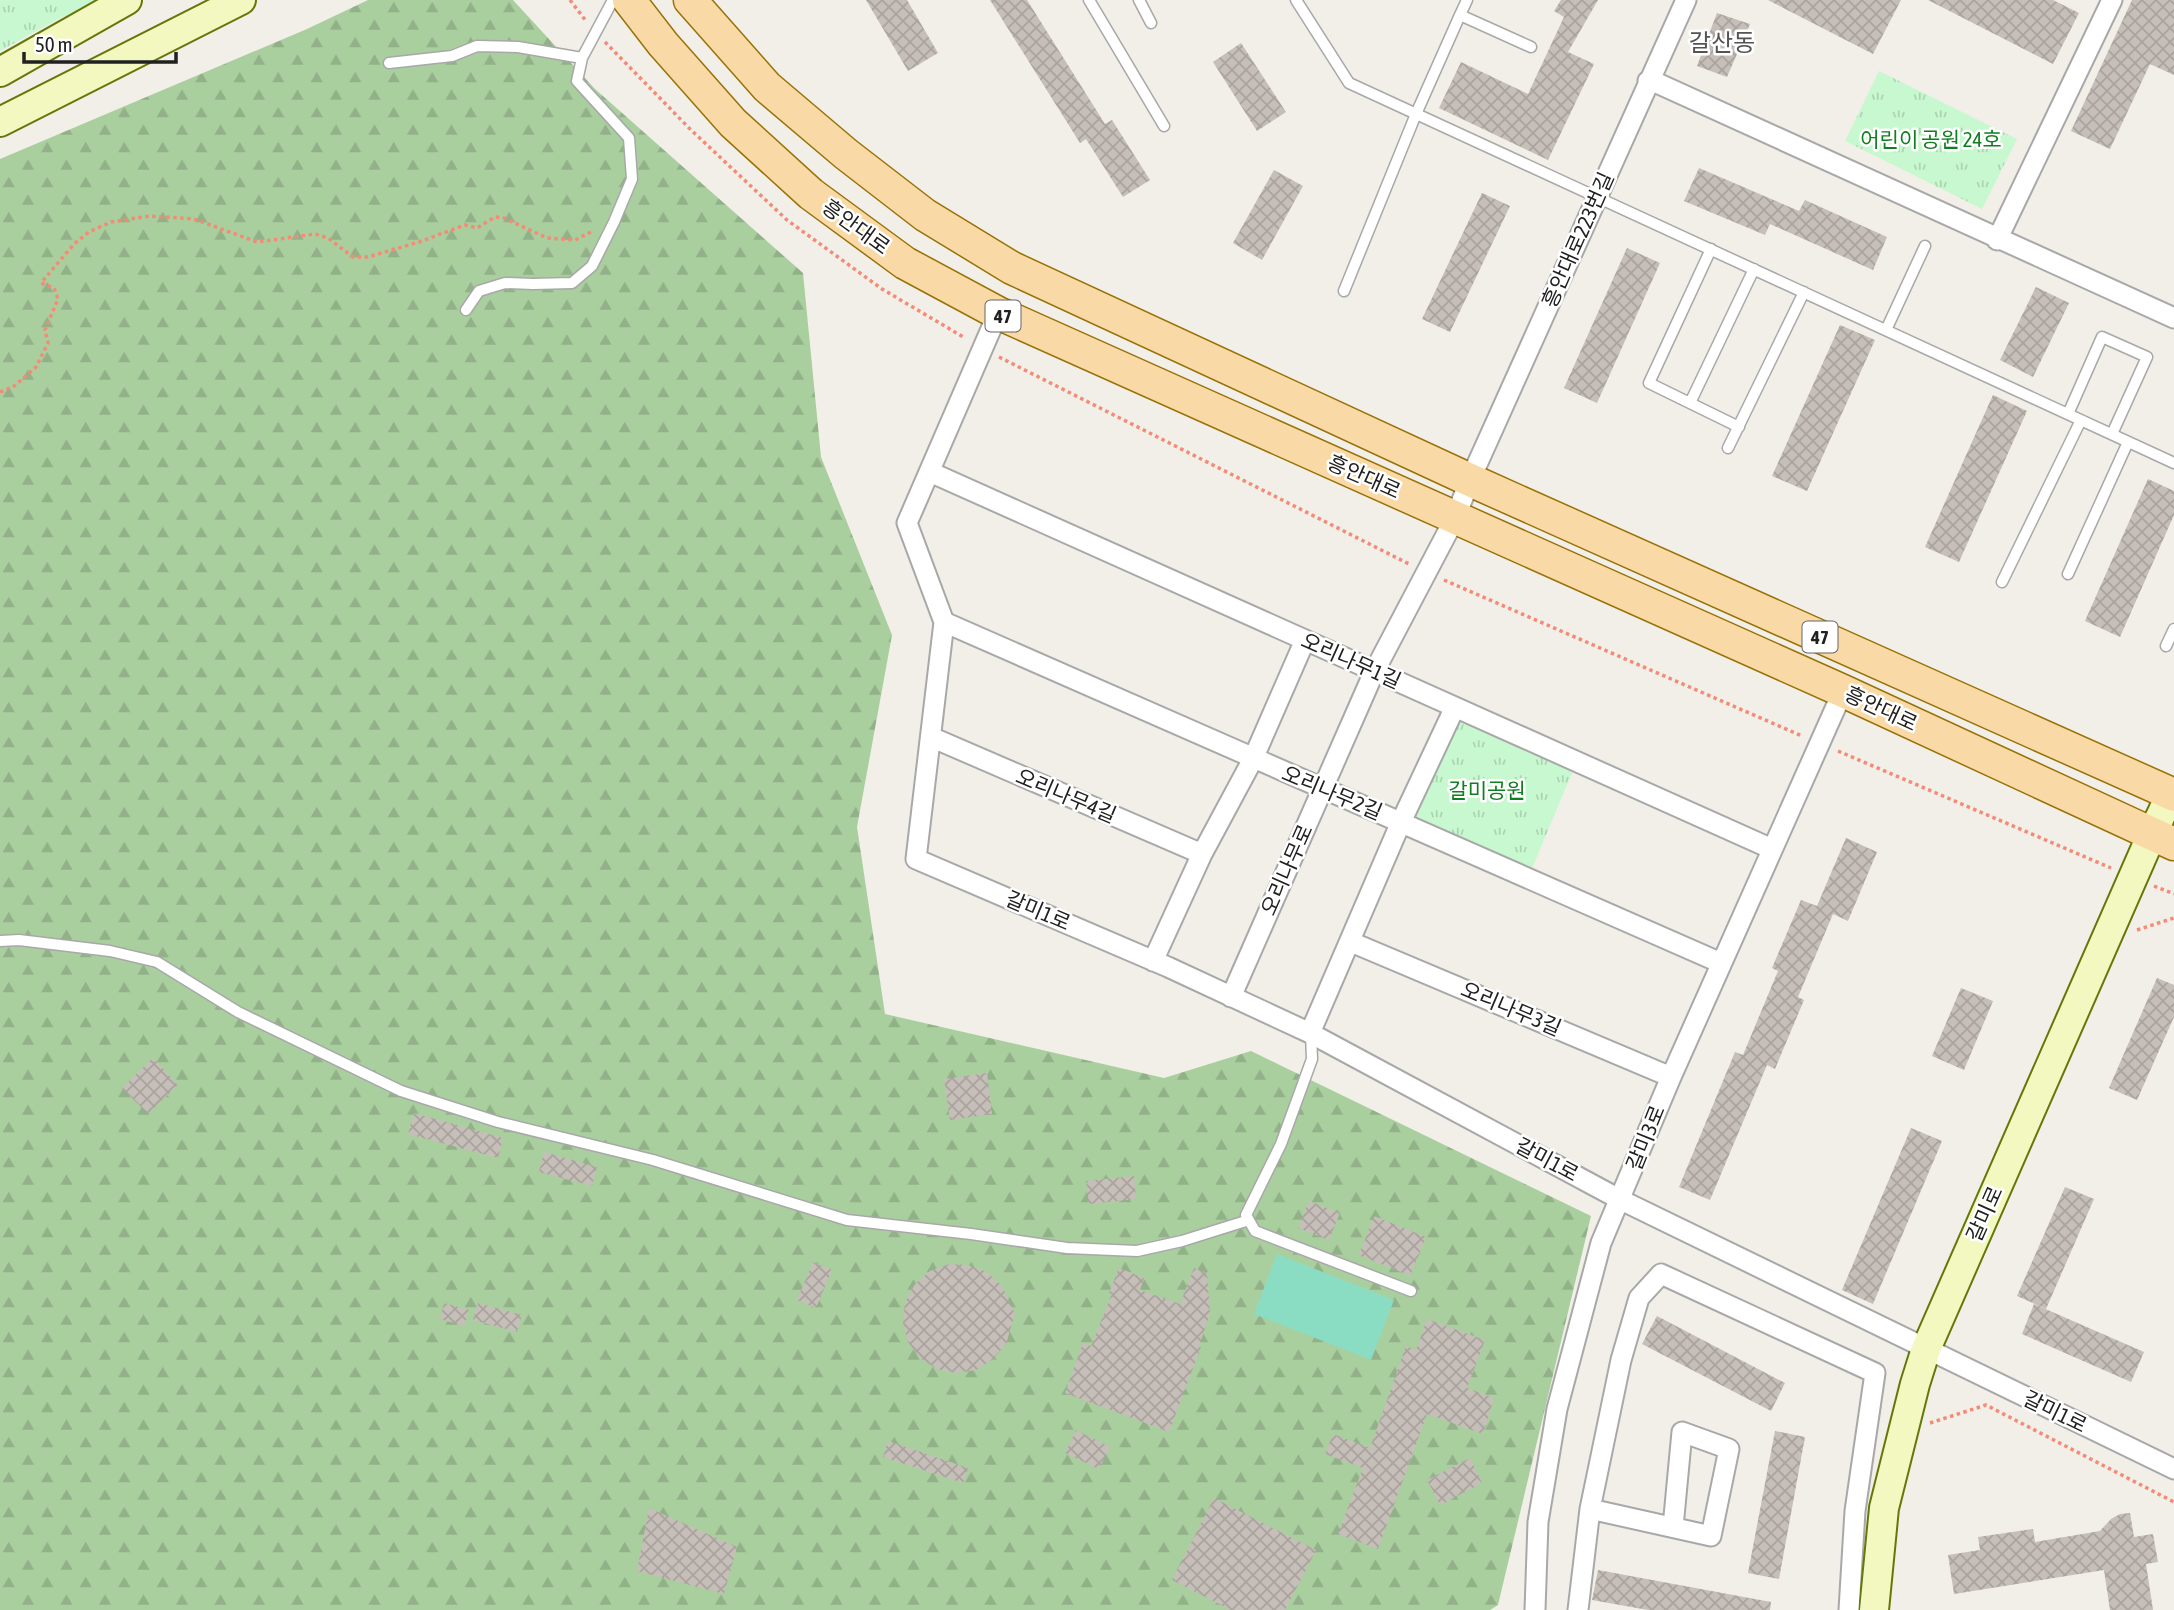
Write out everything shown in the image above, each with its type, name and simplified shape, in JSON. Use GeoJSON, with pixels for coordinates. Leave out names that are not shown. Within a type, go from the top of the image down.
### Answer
{"type":"FeatureCollection","features":[{"type":"Feature","properties":{"kind":"main road","name":"흥안대로"},"geometry":{"type":"LineString","coordinates":[[629,0],[663,44],[733,123],[811,194],[905,263],[998,313],[1843,691],[2163,839]]}},
{"type":"Feature","properties":{"kind":"main road","name":"흥안대로"},"geometry":{"type":"LineString","coordinates":[[690,0],[767,87],[846,154],[925,215],[1013,268],[1538,511],[2173,792]]}},
{"type":"Feature","properties":{"kind":"main road"},"geometry":{"type":"LineString","coordinates":[[1521,547],[1538,511]]}},
{"type":"Feature","properties":{"kind":"street"},"geometry":{"type":"LineString","coordinates":[[0,72],[127,0]]}},
{"type":"Feature","properties":{"kind":"street"},"geometry":{"type":"LineString","coordinates":[[0,122],[241,0]]}},
{"type":"Feature","properties":{"kind":"street","name":"흥안대로223번길"},"geometry":{"type":"LineString","coordinates":[[1455,518],[1686,0]]}},
{"type":"Feature","properties":{"kind":"street"},"geometry":{"type":"LineString","coordinates":[[1997,240],[2112,0]]}},
{"type":"Feature","properties":{"kind":"street"},"geometry":{"type":"LineString","coordinates":[[1648,81],[2174,318]]}},
{"type":"Feature","properties":{"kind":"street"},"geometry":{"type":"LineString","coordinates":[[930,737],[944,622],[907,523],[998,313]]}},
{"type":"Feature","properties":{"kind":"street","name":"오리나무1길"},"geometry":{"type":"LineString","coordinates":[[930,472],[1772,849]]}},
{"type":"Feature","properties":{"kind":"street","name":"오리나무로"},"geometry":{"type":"LineString","coordinates":[[1231,997],[1374,672],[1455,518]]}},
{"type":"Feature","properties":{"kind":"street","name":"오리나무2길"},"geometry":{"type":"LineString","coordinates":[[944,622],[1721,963]]}},
{"type":"Feature","properties":{"kind":"street"},"geometry":{"type":"LineString","coordinates":[[1153,961],[1202,855],[1253,759],[1306,640]]}},
{"type":"Feature","properties":{"kind":"street","name":"갈미3로"},"geometry":{"type":"LineString","coordinates":[[1535,1610],[1538,1522],[1557,1409],[1601,1243],[1671,1077],[1843,691]]}},
{"type":"Feature","properties":{"kind":"street"},"geometry":{"type":"LineString","coordinates":[[1311,1033],[1401,822],[1455,707]]}},
{"type":"Feature","properties":{"kind":"street","name":"오리나무4길"},"geometry":{"type":"LineString","coordinates":[[930,737],[1202,855]]}},
{"type":"Feature","properties":{"kind":"street","name":"갈미1로"},"geometry":{"type":"LineString","coordinates":[[930,737],[916,859],[1153,961],[1311,1033],[1621,1200],[2174,1469]]}},
{"type":"Feature","properties":{"kind":"street","name":"갈미로"},"geometry":{"type":"LineString","coordinates":[[1874,1610],[1884,1508],[1926,1349],[2133,878],[2163,839],[2173,792]]}},
{"type":"Feature","properties":{"kind":"street","name":"오리나무3길"},"geometry":{"type":"LineString","coordinates":[[1351,942],[1671,1077]]}},
{"type":"Feature","properties":{"kind":"street"},"geometry":{"type":"LineString","coordinates":[[1578,1610],[1590,1509],[1621,1360],[1639,1298],[1661,1274],[1875,1373],[1854,1511],[1849,1610]]}},
{"type":"Feature","properties":{"kind":"street"},"geometry":{"type":"LineString","coordinates":[[1590,1509],[1711,1536],[1729,1449],[1682,1432],[1673,1527]]}},
{"type":"Feature","properties":{"kind":"lane"},"geometry":{"type":"LineString","coordinates":[[466,310],[479,291],[505,283],[572,283],[592,266],[614,222],[632,179],[629,138],[577,81],[582,58],[614,0]]}},
{"type":"Feature","properties":{"kind":"lane"},"geometry":{"type":"LineString","coordinates":[[1089,0],[1164,126]]}},
{"type":"Feature","properties":{"kind":"lane"},"geometry":{"type":"LineString","coordinates":[[1139,0],[1151,23]]}},
{"type":"Feature","properties":{"kind":"lane"},"geometry":{"type":"LineString","coordinates":[[1296,0],[1349,83],[2174,463]]}},
{"type":"Feature","properties":{"kind":"lane"},"geometry":{"type":"LineString","coordinates":[[1344,291],[1416,114],[1467,0]]}},
{"type":"Feature","properties":{"kind":"lane"},"geometry":{"type":"LineString","coordinates":[[1460,15],[1531,47]]}},
{"type":"Feature","properties":{"kind":"lane"},"geometry":{"type":"LineString","coordinates":[[389,63],[452,56],[477,46],[518,47],[582,58]]}},
{"type":"Feature","properties":{"kind":"lane"},"geometry":{"type":"LineString","coordinates":[[1886,330],[1925,246]]}},
{"type":"Feature","properties":{"kind":"lane"},"geometry":{"type":"LineString","coordinates":[[1711,249],[1649,383],[1739,427]]}},
{"type":"Feature","properties":{"kind":"lane"},"geometry":{"type":"LineString","coordinates":[[1690,403],[1754,269]]}},
{"type":"Feature","properties":{"kind":"lane"},"geometry":{"type":"LineString","coordinates":[[1728,448],[1804,292]]}},
{"type":"Feature","properties":{"kind":"lane"},"geometry":{"type":"LineString","coordinates":[[2068,414],[2102,337],[2147,357],[2112,435]]}},
{"type":"Feature","properties":{"kind":"lane"},"geometry":{"type":"LineString","coordinates":[[2002,582],[2081,420]]}},
{"type":"Feature","properties":{"kind":"lane"},"geometry":{"type":"LineString","coordinates":[[2067,574],[2128,442]]}},
{"type":"Feature","properties":{"kind":"lane"},"geometry":{"type":"LineString","coordinates":[[2166,646],[2174,629]]}},
{"type":"Feature","properties":{"kind":"lane"},"geometry":{"type":"LineString","coordinates":[[0,941],[19,940],[110,951],[157,962],[237,1012],[401,1091],[498,1122],[653,1160],[847,1220],[1067,1248],[1137,1251],[1182,1241],[1249,1220]]}},
{"type":"Feature","properties":{"kind":"lane"},"geometry":{"type":"LineString","coordinates":[[1311,1033],[1312,1059],[1281,1144],[1245,1215],[1255,1231],[1411,1291]]}},
{"type":"Feature","properties":{"kind":"path"},"geometry":{"type":"LineString","coordinates":[[570,0],[596,33],[690,129],[788,220],[882,289],[983,349],[1426,572],[2174,894]]}},
{"type":"Feature","properties":{"kind":"path"},"geometry":{"type":"LineString","coordinates":[[0,392],[13,387],[36,367],[48,343],[45,330],[58,299],[54,288],[41,284],[75,244],[89,232],[111,222],[150,216],[194,219],[257,242],[315,234],[328,238],[354,257],[368,257],[465,225],[477,228],[495,217],[504,218],[547,237],[575,240],[614,222]]}},
{"type":"Feature","properties":{"kind":"path"},"geometry":{"type":"LineString","coordinates":[[2137,930],[2174,918]]}},
{"type":"Feature","properties":{"kind":"path"},"geometry":{"type":"LineString","coordinates":[[1930,1412],[1927,1424],[1986,1405],[2174,1502]]}},
{"type":"Feature","properties":{"kind":"green space"},"geometry":{"type":"Polygon","coordinates":[[[0,0],[108,0],[91,10],[62,17],[0,51],[0,0]]]}},
{"type":"Feature","properties":{"kind":"green space"},"geometry":{"type":"Polygon","coordinates":[[[368,0],[513,0],[595,89],[803,273],[821,457],[892,635],[857,827],[885,1014],[1164,1078],[1251,1051],[1591,1216],[1498,1605],[1490,1610],[0,1610],[0,159],[307,29],[368,0]]]}},
{"type":"Feature","properties":{"kind":"green space","name":"어린이 공원 24호"},"geometry":{"type":"Polygon","coordinates":[[[1879,71],[2017,139],[1982,209],[1845,141],[1879,71]]]}},
{"type":"Feature","properties":{"kind":"green space","name":"갈미공원"},"geometry":{"type":"Polygon","coordinates":[[[1455,707],[1577,761],[1528,878],[1401,822],[1455,707]]]}},
{"type":"Feature","properties":{"kind":"green space"},"geometry":{"type":"Polygon","coordinates":[[[1277,1254],[1394,1300],[1371,1360],[1254,1314],[1277,1254]]]}},
{"type":"Feature","properties":{"kind":"building"},"geometry":{"type":"Polygon","coordinates":[[[866,0],[907,0],[938,53],[908,71],[866,0]]]}},
{"type":"Feature","properties":{"kind":"building"},"geometry":{"type":"Polygon","coordinates":[[[990,0],[1027,0],[1105,124],[1112,120],[1150,180],[1123,197],[1086,139],[1080,143],[990,0]]]}},
{"type":"Feature","properties":{"kind":"building"},"geometry":{"type":"Polygon","coordinates":[[[1561,0],[1598,0],[1568,52],[1594,64],[1548,160],[1439,108],[1461,62],[1528,94],[1564,17],[1554,11],[1561,0]]]}},
{"type":"Feature","properties":{"kind":"building"},"geometry":{"type":"Polygon","coordinates":[[[1768,0],[1901,0],[1873,54],[1768,0]]]}},
{"type":"Feature","properties":{"kind":"building"},"geometry":{"type":"Polygon","coordinates":[[[1928,0],[2053,0],[2079,13],[2053,64],[1928,0]]]}},
{"type":"Feature","properties":{"kind":"building"},"geometry":{"type":"Polygon","coordinates":[[[2132,0],[2174,0],[2174,75],[2150,64],[2110,149],[2071,131],[2132,0]]]}},
{"type":"Feature","properties":{"kind":"building"},"geometry":{"type":"Polygon","coordinates":[[[1717,13],[1750,24],[1727,77],[1697,66],[1717,13]]]}},
{"type":"Feature","properties":{"kind":"building"},"geometry":{"type":"Polygon","coordinates":[[[1241,43],[1286,112],[1257,131],[1213,62],[1241,43]]]}},
{"type":"Feature","properties":{"kind":"building"},"geometry":{"type":"Polygon","coordinates":[[[1699,168],[1799,211],[1805,200],[1887,237],[1873,270],[1770,224],[1765,235],[1684,201],[1699,168]]]}},
{"type":"Feature","properties":{"kind":"building"},"geometry":{"type":"Polygon","coordinates":[[[1274,170],[1303,186],[1262,260],[1233,243],[1274,170]]]}},
{"type":"Feature","properties":{"kind":"building"},"geometry":{"type":"Polygon","coordinates":[[[1482,193],[1510,206],[1450,332],[1422,319],[1482,193]]]}},
{"type":"Feature","properties":{"kind":"building"},"geometry":{"type":"Polygon","coordinates":[[[1627,248],[1660,263],[1597,403],[1564,388],[1627,248]]]}},
{"type":"Feature","properties":{"kind":"building"},"geometry":{"type":"Polygon","coordinates":[[[2036,287],[2069,303],[2033,377],[2000,360],[2036,287]]]}},
{"type":"Feature","properties":{"kind":"building"},"geometry":{"type":"Polygon","coordinates":[[[1840,325],[1875,340],[1807,491],[1772,476],[1840,325]]]}},
{"type":"Feature","properties":{"kind":"building"},"geometry":{"type":"Polygon","coordinates":[[[1993,395],[2027,411],[1959,562],[1925,547],[1993,395]]]}},
{"type":"Feature","properties":{"kind":"building"},"geometry":{"type":"Polygon","coordinates":[[[2148,479],[2174,491],[2174,515],[2120,637],[2085,621],[2148,479]]]}},
{"type":"Feature","properties":{"kind":"building"},"geometry":{"type":"Polygon","coordinates":[[[1846,838],[1877,852],[1848,921],[1833,914],[1798,997],[1804,1000],[1775,1069],[1767,1065],[1710,1200],[1679,1187],[1735,1052],[1743,1055],[1778,971],[1772,968],[1801,900],[1817,906],[1846,838]]]}},
{"type":"Feature","properties":{"kind":"building"},"geometry":{"type":"Polygon","coordinates":[[[2157,978],[2174,985],[2174,1017],[2137,1100],[2109,1088],[2157,978]]]}},
{"type":"Feature","properties":{"kind":"building"},"geometry":{"type":"Polygon","coordinates":[[[1961,988],[1993,1001],[1964,1070],[1932,1056],[1961,988]]]}},
{"type":"Feature","properties":{"kind":"building"},"geometry":{"type":"Polygon","coordinates":[[[153,1058],[178,1085],[148,1114],[122,1088],[153,1058]]]}},
{"type":"Feature","properties":{"kind":"building"},"geometry":{"type":"Polygon","coordinates":[[[987,1073],[992,1114],[950,1120],[944,1079],[987,1073]]]}},
{"type":"Feature","properties":{"kind":"building"},"geometry":{"type":"Polygon","coordinates":[[[414,1113],[503,1138],[498,1158],[408,1134],[414,1113]]]}},
{"type":"Feature","properties":{"kind":"building"},"geometry":{"type":"Polygon","coordinates":[[[1911,1128],[1942,1141],[1873,1304],[1842,1290],[1911,1128]]]}},
{"type":"Feature","properties":{"kind":"building"},"geometry":{"type":"Polygon","coordinates":[[[544,1152],[597,1167],[592,1186],[539,1172],[544,1152]]]}},
{"type":"Feature","properties":{"kind":"building"},"geometry":{"type":"Polygon","coordinates":[[[1134,1176],[1136,1199],[1089,1204],[1086,1181],[1134,1176]]]}},
{"type":"Feature","properties":{"kind":"building"},"geometry":{"type":"Polygon","coordinates":[[[2065,1187],[2094,1199],[2046,1309],[2017,1296],[2065,1187]]]}},
{"type":"Feature","properties":{"kind":"building"},"geometry":{"type":"Polygon","coordinates":[[[1309,1201],[1340,1213],[1329,1240],[1298,1228],[1309,1201]]]}},
{"type":"Feature","properties":{"kind":"building"},"geometry":{"type":"Polygon","coordinates":[[[1374,1216],[1426,1237],[1410,1276],[1359,1255],[1374,1216]]]}},
{"type":"Feature","properties":{"kind":"building"},"geometry":{"type":"Polygon","coordinates":[[[813,1262],[832,1270],[816,1308],[797,1300],[813,1262]]]}},
{"type":"Feature","properties":{"kind":"building"},"geometry":{"type":"Polygon","coordinates":[[[949,1264],[968,1265],[987,1272],[1002,1286],[1015,1314],[1006,1344],[993,1359],[976,1370],[956,1373],[937,1369],[920,1358],[908,1342],[903,1322],[905,1302],[915,1284],[930,1271],[949,1264]]]}},
{"type":"Feature","properties":{"kind":"building"},"geometry":{"type":"Polygon","coordinates":[[[1119,1268],[1144,1278],[1140,1290],[1180,1304],[1194,1268],[1207,1273],[1210,1314],[1199,1346],[1201,1347],[1169,1432],[1065,1393],[1083,1343],[1091,1346],[1112,1294],[1109,1293],[1119,1268]]]}},
{"type":"Feature","properties":{"kind":"building"},"geometry":{"type":"Polygon","coordinates":[[[444,1303],[469,1310],[464,1326],[440,1319],[444,1303]]]}},
{"type":"Feature","properties":{"kind":"building"},"geometry":{"type":"Polygon","coordinates":[[[478,1303],[522,1315],[517,1332],[473,1320],[478,1303]]]}},
{"type":"Feature","properties":{"kind":"building"},"geometry":{"type":"Polygon","coordinates":[[[2034,1304],[2144,1352],[2131,1382],[2022,1334],[2034,1304]]]}},
{"type":"Feature","properties":{"kind":"building"},"geometry":{"type":"Polygon","coordinates":[[[1657,1316],[1785,1383],[1771,1411],[1642,1344],[1657,1316]]]}},
{"type":"Feature","properties":{"kind":"building"},"geometry":{"type":"Polygon","coordinates":[[[1427,1319],[1485,1340],[1467,1388],[1494,1398],[1483,1434],[1427,1414],[1378,1549],[1338,1534],[1363,1468],[1325,1454],[1333,1434],[1370,1448],[1406,1346],[1416,1350],[1427,1319]]]}},
{"type":"Feature","properties":{"kind":"building"},"geometry":{"type":"Polygon","coordinates":[[[1076,1430],[1110,1447],[1099,1469],[1065,1453],[1076,1430]]]}},
{"type":"Feature","properties":{"kind":"building"},"geometry":{"type":"Polygon","coordinates":[[[1775,1431],[1805,1437],[1779,1579],[1748,1573],[1775,1431]]]}},
{"type":"Feature","properties":{"kind":"building"},"geometry":{"type":"Polygon","coordinates":[[[888,1441],[968,1468],[963,1483],[883,1457],[888,1441]]]}},
{"type":"Feature","properties":{"kind":"building"},"geometry":{"type":"Polygon","coordinates":[[[1470,1458],[1482,1483],[1440,1505],[1427,1480],[1470,1458]]]}},
{"type":"Feature","properties":{"kind":"building"},"geometry":{"type":"Polygon","coordinates":[[[1214,1498],[1316,1550],[1285,1610],[1231,1610],[1172,1580],[1214,1498]]]}},
{"type":"Feature","properties":{"kind":"building"},"geometry":{"type":"Polygon","coordinates":[[[649,1508],[737,1547],[724,1594],[637,1571],[649,1508]]]}},
{"type":"Feature","properties":{"kind":"building"},"geometry":{"type":"Polygon","coordinates":[[[2130,1513],[2134,1537],[2153,1534],[2158,1562],[2146,1564],[2153,1610],[2110,1610],[2104,1570],[1954,1594],[1948,1555],[1980,1550],[1978,1537],[2033,1529],[2035,1542],[2100,1531],[2111,1519],[2130,1513]]]}},
{"type":"Feature","properties":{"kind":"building"},"geometry":{"type":"Polygon","coordinates":[[[1598,1570],[1771,1602],[1770,1610],[1648,1610],[1592,1600],[1598,1570]]]}},
{"type":"Feature","properties":{"kind":"district","name":"갈산동"},"geometry":{"type":"Point","coordinates":[1722,43]}}]}
